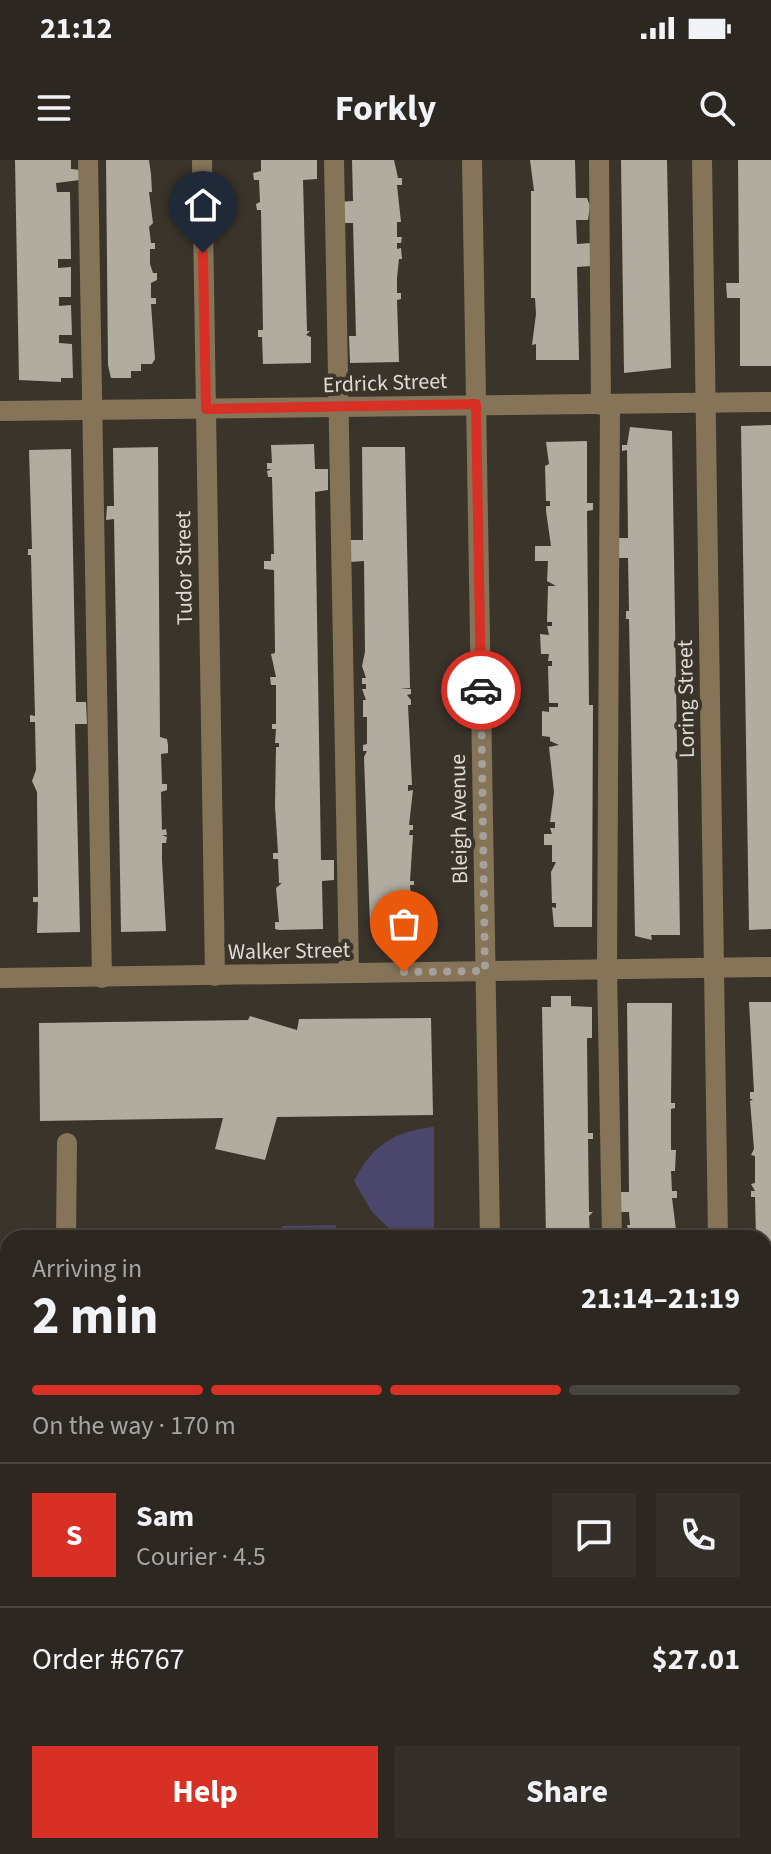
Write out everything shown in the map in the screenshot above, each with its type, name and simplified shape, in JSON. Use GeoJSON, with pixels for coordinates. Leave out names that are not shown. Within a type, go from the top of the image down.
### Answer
{"type":"FeatureCollection","features":[{"type":"Feature","properties":{"kind":"street"},"geometry":{"type":"LineString","coordinates":[[88,160],[102,978]]}},
{"type":"Feature","properties":{"kind":"street","name":"Tudor Street"},"geometry":{"type":"LineString","coordinates":[[202,160],[215,976]]}},
{"type":"Feature","properties":{"kind":"street"},"geometry":{"type":"LineString","coordinates":[[334,160],[341,409],[349,973]]}},
{"type":"Feature","properties":{"kind":"street","name":"Bleigh Avenue"},"geometry":{"type":"LineString","coordinates":[[472,160],[490,1230]]}},
{"type":"Feature","properties":{"kind":"street"},"geometry":{"type":"LineString","coordinates":[[599,160],[605,405],[607,969],[612,1230]]}},
{"type":"Feature","properties":{"kind":"street","name":"Loring Street"},"geometry":{"type":"LineString","coordinates":[[702,160],[718,1230]]}},
{"type":"Feature","properties":{"kind":"street","name":"Erdrick Street"},"geometry":{"type":"LineString","coordinates":[[0,411],[771,402]]}},
{"type":"Feature","properties":{"kind":"street","name":"Walker Street"},"geometry":{"type":"LineString","coordinates":[[0,978],[771,967]]}},
{"type":"Feature","properties":{"kind":"street"},"geometry":{"type":"LineString","coordinates":[[66,1230],[67,1143]]}},
{"type":"Feature","properties":{"kind":"shaded area"},"geometry":{"type":"Polygon","coordinates":[[[434,1127],[434,1230],[391,1230],[372,1212],[354,1181],[377,1149],[396,1136],[434,1127]]]}},
{"type":"Feature","properties":{"kind":"shaded area"},"geometry":{"type":"Polygon","coordinates":[[[336,1225],[336,1230],[282,1230],[282,1226],[336,1225]]]}},
{"type":"Feature","properties":{"kind":"building"},"geometry":{"type":"Polygon","coordinates":[[[15,160],[71,160],[71,169],[80,170],[80,180],[56,183],[57,192],[70,192],[71,259],[58,259],[58,268],[71,267],[71,297],[59,297],[59,306],[71,305],[72,335],[59,335],[59,343],[72,344],[73,378],[61,378],[61,382],[19,380],[15,160]]]}},
{"type":"Feature","properties":{"kind":"building"},"geometry":{"type":"Polygon","coordinates":[[[106,160],[149,160],[151,174],[152,192],[149,192],[153,223],[149,227],[155,249],[150,249],[150,264],[153,273],[157,273],[157,280],[151,283],[151,298],[156,298],[156,304],[151,304],[155,359],[152,364],[141,364],[141,371],[131,371],[131,378],[111,378],[108,365],[106,160]]]}},
{"type":"Feature","properties":{"kind":"building"},"geometry":{"type":"Polygon","coordinates":[[[261,160],[317,160],[317,179],[303,180],[307,331],[310,331],[306,335],[311,337],[311,363],[263,364],[262,337],[258,337],[258,330],[263,330],[261,210],[257,210],[256,204],[260,202],[259,180],[254,180],[253,173],[261,171],[261,160]]]}},
{"type":"Feature","properties":{"kind":"building"},"geometry":{"type":"Polygon","coordinates":[[[352,160],[394,160],[398,178],[402,178],[402,185],[397,185],[401,222],[397,222],[397,237],[402,237],[401,243],[397,243],[402,259],[399,259],[397,278],[397,293],[401,293],[401,299],[397,300],[399,362],[350,363],[349,336],[356,336],[353,223],[339,223],[339,202],[353,201],[352,160]]]}},
{"type":"Feature","properties":{"kind":"building"},"geometry":{"type":"Polygon","coordinates":[[[530,160],[575,160],[576,198],[587,198],[590,206],[588,220],[576,220],[577,244],[591,243],[592,266],[577,267],[579,360],[536,360],[536,344],[532,345],[536,314],[535,298],[531,298],[531,191],[534,191],[530,160]]]}},
{"type":"Feature","properties":{"kind":"building"},"geometry":{"type":"Polygon","coordinates":[[[621,160],[667,160],[671,368],[624,373],[621,160]]]}},
{"type":"Feature","properties":{"kind":"building"},"geometry":{"type":"Polygon","coordinates":[[[738,160],[771,160],[771,366],[740,366],[740,298],[727,298],[726,283],[739,283],[738,160]]]}},
{"type":"Feature","properties":{"kind":"building"},"geometry":{"type":"Polygon","coordinates":[[[771,425],[771,929],[749,930],[741,426],[771,425]]]}},
{"type":"Feature","properties":{"kind":"building"},"geometry":{"type":"Polygon","coordinates":[[[630,427],[672,431],[680,935],[651,935],[652,940],[635,936],[629,619],[626,619],[626,611],[629,611],[628,558],[617,558],[617,538],[628,538],[627,450],[622,451],[622,445],[627,445],[630,427]]]}},
{"type":"Feature","properties":{"kind":"building"},"geometry":{"type":"Polygon","coordinates":[[[587,441],[587,503],[593,503],[593,510],[587,511],[589,705],[593,705],[592,927],[554,927],[552,907],[556,908],[556,903],[552,903],[551,872],[556,862],[552,862],[552,845],[544,845],[544,834],[552,834],[550,828],[555,828],[555,822],[550,822],[554,792],[549,747],[559,745],[550,741],[550,737],[542,736],[542,711],[549,712],[549,707],[558,707],[558,703],[549,703],[548,666],[552,666],[552,661],[548,661],[549,654],[541,654],[540,634],[549,635],[547,626],[552,626],[552,622],[547,622],[548,586],[556,586],[547,581],[548,561],[535,561],[535,546],[551,546],[546,511],[550,501],[546,501],[545,466],[549,464],[546,442],[587,441]]]}},
{"type":"Feature","properties":{"kind":"building"},"geometry":{"type":"Polygon","coordinates":[[[314,444],[315,469],[328,469],[328,490],[315,492],[321,860],[334,860],[334,880],[322,881],[323,929],[279,930],[275,929],[275,922],[279,922],[276,888],[282,883],[279,883],[278,859],[273,859],[273,853],[278,853],[275,806],[276,747],[279,743],[275,743],[276,729],[272,729],[272,724],[276,724],[276,685],[271,685],[270,677],[276,677],[271,654],[275,653],[274,570],[264,569],[264,561],[271,561],[271,554],[274,554],[272,477],[268,477],[267,471],[272,469],[267,469],[267,463],[272,463],[271,445],[314,444]]]}},
{"type":"Feature","properties":{"kind":"building"},"geometry":{"type":"Polygon","coordinates":[[[158,447],[160,737],[167,739],[168,745],[168,753],[161,754],[162,784],[167,784],[167,790],[161,792],[162,830],[166,829],[167,835],[162,835],[167,837],[166,843],[162,843],[166,931],[121,932],[114,519],[106,520],[107,506],[114,506],[113,448],[158,447]]]}},
{"type":"Feature","properties":{"kind":"building"},"geometry":{"type":"Polygon","coordinates":[[[362,447],[405,447],[410,688],[400,689],[411,689],[411,694],[407,695],[411,700],[411,705],[408,705],[412,785],[408,785],[408,791],[413,790],[409,825],[413,825],[413,830],[409,835],[413,835],[410,881],[414,881],[414,885],[410,885],[413,924],[370,925],[364,757],[367,751],[363,751],[363,745],[367,744],[367,717],[363,717],[363,700],[366,700],[362,689],[366,689],[366,684],[362,684],[362,678],[366,678],[362,666],[365,652],[364,561],[350,562],[350,540],[363,540],[362,447]]]}},
{"type":"Feature","properties":{"kind":"building"},"geometry":{"type":"Polygon","coordinates":[[[71,449],[76,702],[86,702],[87,724],[75,724],[80,932],[37,933],[38,902],[33,902],[33,897],[38,897],[37,792],[32,781],[36,770],[35,722],[30,722],[30,715],[35,716],[31,555],[28,555],[28,549],[32,549],[29,450],[71,449]]]}},
{"type":"Feature","properties":{"kind":"building"},"geometry":{"type":"Polygon","coordinates":[[[551,996],[571,996],[571,1006],[592,1007],[592,1038],[587,1038],[588,1133],[593,1133],[593,1139],[588,1139],[589,1212],[593,1212],[589,1216],[590,1230],[546,1230],[542,1007],[551,1007],[551,996]]]}},
{"type":"Feature","properties":{"kind":"building"},"geometry":{"type":"Polygon","coordinates":[[[749,1002],[771,1002],[771,1230],[756,1230],[755,1197],[751,1197],[751,1191],[755,1191],[751,1184],[755,1183],[755,1156],[751,1155],[754,1149],[750,1101],[753,1099],[750,1099],[750,1092],[754,1092],[749,1002]]]}},
{"type":"Feature","properties":{"kind":"building"},"geometry":{"type":"Polygon","coordinates":[[[627,1003],[672,1003],[671,1103],[675,1103],[675,1108],[671,1109],[671,1150],[676,1150],[675,1171],[671,1171],[672,1191],[677,1191],[677,1198],[672,1198],[676,1230],[628,1230],[629,1212],[619,1212],[619,1192],[629,1192],[627,1003]]]}},
{"type":"Feature","properties":{"kind":"building"},"geometry":{"type":"Polygon","coordinates":[[[250,1016],[297,1030],[299,1019],[431,1018],[433,1115],[277,1117],[265,1160],[215,1149],[223,1118],[40,1121],[39,1023],[248,1020],[250,1016]]]}},
{"type":"Feature","properties":{"kind":"way so far"},"geometry":{"type":"LineString","coordinates":[[404,972],[485,971],[481,690]]}},
{"type":"Feature","properties":{"kind":"route"},"geometry":{"type":"LineString","coordinates":[[203,253],[206,409],[341,409],[476,404],[481,690]]}}]}
